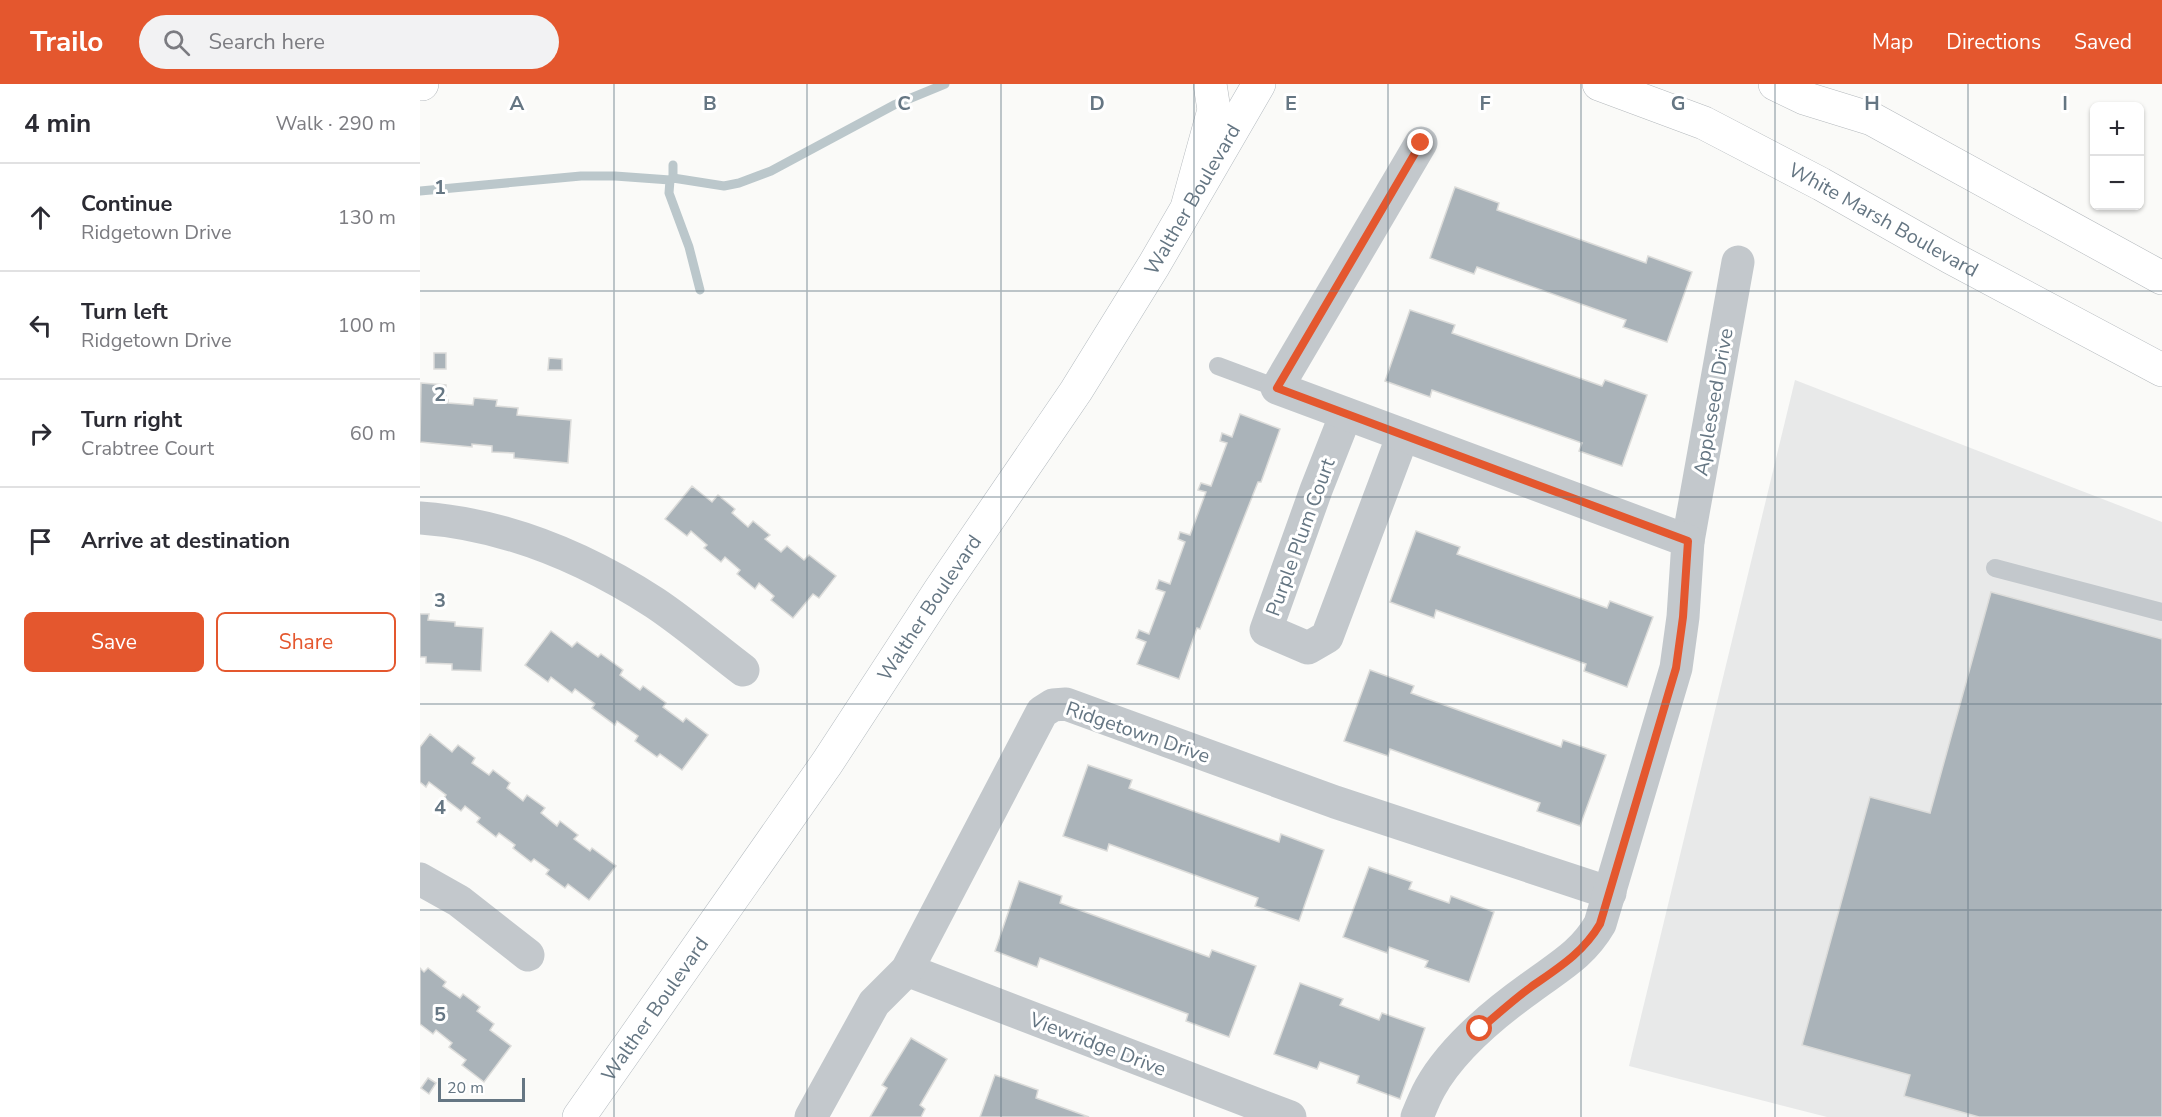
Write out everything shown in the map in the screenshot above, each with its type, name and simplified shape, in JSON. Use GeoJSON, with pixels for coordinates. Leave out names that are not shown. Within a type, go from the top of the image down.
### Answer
{"type":"FeatureCollection","features":[{"type":"Feature","properties":{"kind":"main road"},"geometry":{"type":"LineString","coordinates":[[1188,204],[1214,110],[1210,84]]}},
{"type":"Feature","properties":{"kind":"main road","name":"Walther Boulevard"},"geometry":{"type":"LineString","coordinates":[[579,1117],[827,763],[940,590],[1076,391],[1154,265],[1258,84]]}},
{"type":"Feature","properties":{"kind":"main road","name":"White Marsh Boulevard"},"geometry":{"type":"LineString","coordinates":[[1599,84],[1704,123],[1821,184],[1950,257],[2162,370]]}},
{"type":"Feature","properties":{"kind":"main road"},"geometry":{"type":"LineString","coordinates":[[1775,84],[1804,98],[1872,119],[2162,278]]}},
{"type":"Feature","properties":{"kind":"main road"},"geometry":{"type":"LineString","coordinates":[[1838,84],[1923,146]]}},
{"type":"Feature","properties":{"kind":"street"},"geometry":{"type":"LineString","coordinates":[[1417,1117],[1431,1087],[1449,1059],[1480,1029],[1529,988],[1571,960],[1591,940],[1600,924],[1676,668],[1683,617],[1688,541],[1277,388],[1421,143]]}},
{"type":"Feature","properties":{"kind":"street","name":"Appleseed Drive"},"geometry":{"type":"LineString","coordinates":[[1688,541],[1738,262]]}},
{"type":"Feature","properties":{"kind":"street","name":"Purple Plum Court"},"geometry":{"type":"LineString","coordinates":[[1346,414],[1266,630],[1308,648],[1327,637],[1403,435]]}},
{"type":"Feature","properties":{"kind":"street"},"geometry":{"type":"LineString","coordinates":[[420,518],[439,519],[488,529],[537,542],[588,564],[656,604],[743,670]]}},
{"type":"Feature","properties":{"kind":"street","name":"Ridgetown Drive"},"geometry":{"type":"LineString","coordinates":[[812,1117],[874,1003],[907,970],[1042,712],[1053,705],[1066,704],[1335,802],[1610,893]]}},
{"type":"Feature","properties":{"kind":"street"},"geometry":{"type":"LineString","coordinates":[[420,879],[459,901],[528,955]]}},
{"type":"Feature","properties":{"kind":"street","name":"Viewridge Drive"},"geometry":{"type":"LineString","coordinates":[[907,970],[1290,1117]]}},
{"type":"Feature","properties":{"kind":"lane"},"geometry":{"type":"LineString","coordinates":[[1218,366],[1277,388]]}},
{"type":"Feature","properties":{"kind":"lane"},"geometry":{"type":"LineString","coordinates":[[1995,568],[2162,612]]}},
{"type":"Feature","properties":{"kind":"shaded area"},"geometry":{"type":"Polygon","coordinates":[[[1795,380],[2162,522],[2162,1117],[1827,1117],[1629,1066],[1795,380]]]}},
{"type":"Feature","properties":{"kind":"building"},"geometry":{"type":"Polygon","coordinates":[[[1455,187],[1499,203],[1497,210],[1646,263],[1648,256],[1692,272],[1667,342],[1623,327],[1626,320],[1477,267],[1474,274],[1430,258],[1455,187]]]}},
{"type":"Feature","properties":{"kind":"building"},"geometry":{"type":"Polygon","coordinates":[[[1410,310],[1455,325],[1452,333],[1602,386],[1605,380],[1647,395],[1622,466],[1579,451],[1582,443],[1432,390],[1430,397],[1385,381],[1410,310]]]}},
{"type":"Feature","properties":{"kind":"building"},"geometry":{"type":"Polygon","coordinates":[[[434,353],[446,353],[446,369],[434,369],[434,353]]]}},
{"type":"Feature","properties":{"kind":"building"},"geometry":{"type":"Polygon","coordinates":[[[549,358],[562,359],[562,370],[548,370],[549,358]]]}},
{"type":"Feature","properties":{"kind":"building"},"geometry":{"type":"Polygon","coordinates":[[[421,383],[446,385],[448,403],[473,405],[474,398],[497,400],[496,406],[518,408],[517,415],[571,420],[568,463],[514,458],[514,453],[492,452],[492,446],[472,444],[472,447],[420,442],[421,383]]]}},
{"type":"Feature","properties":{"kind":"building"},"geometry":{"type":"Polygon","coordinates":[[[1240,414],[1280,429],[1261,482],[1258,482],[1200,629],[1197,628],[1179,679],[1137,664],[1146,642],[1136,638],[1139,630],[1149,634],[1165,592],[1156,589],[1159,580],[1170,584],[1185,542],[1178,539],[1180,532],[1190,535],[1206,492],[1198,490],[1201,483],[1211,486],[1227,443],[1220,441],[1222,433],[1232,437],[1240,414]]]}},
{"type":"Feature","properties":{"kind":"building"},"geometry":{"type":"Polygon","coordinates":[[[692,486],[712,502],[718,495],[735,509],[732,513],[748,527],[753,521],[770,535],[765,539],[781,552],[787,546],[804,560],[809,555],[836,576],[819,598],[813,594],[793,618],[771,600],[774,596],[759,583],[755,589],[737,574],[740,570],[725,557],[721,562],[704,548],[707,545],[691,531],[687,536],[665,519],[692,486]]]}},
{"type":"Feature","properties":{"kind":"building"},"geometry":{"type":"Polygon","coordinates":[[[1416,531],[1460,547],[1457,554],[1607,608],[1610,601],[1653,617],[1627,687],[1584,671],[1586,664],[1436,610],[1434,618],[1390,602],[1416,531]]]}},
{"type":"Feature","properties":{"kind":"building"},"geometry":{"type":"Polygon","coordinates":[[[1991,592],[2162,639],[2162,1117],[1979,1117],[1904,1096],[1910,1075],[1802,1045],[1870,797],[1930,813],[1991,592]]]}},
{"type":"Feature","properties":{"kind":"building"},"geometry":{"type":"Polygon","coordinates":[[[420,614],[429,614],[428,620],[455,622],[455,626],[483,628],[481,671],[452,670],[452,664],[426,663],[426,657],[420,657],[420,614]]]}},
{"type":"Feature","properties":{"kind":"building"},"geometry":{"type":"Polygon","coordinates":[[[551,631],[572,647],[577,642],[598,657],[601,654],[623,670],[620,675],[640,690],[643,686],[666,703],[663,707],[683,722],[686,718],[708,735],[682,770],[660,754],[657,757],[635,741],[638,736],[617,721],[615,725],[592,708],[595,704],[575,689],[572,693],[551,677],[548,682],[525,665],[551,631]]]}},
{"type":"Feature","properties":{"kind":"building"},"geometry":{"type":"Polygon","coordinates":[[[1370,670],[1414,686],[1411,693],[1561,747],[1563,740],[1606,755],[1580,826],[1537,811],[1540,803],[1390,749],[1388,756],[1344,741],[1370,670]]]}},
{"type":"Feature","properties":{"kind":"building"},"geometry":{"type":"Polygon","coordinates":[[[430,734],[452,752],[458,745],[475,758],[472,763],[489,775],[493,770],[510,783],[507,788],[523,801],[527,795],[545,808],[541,813],[557,826],[560,821],[578,835],[574,839],[590,851],[592,848],[616,866],[589,900],[568,884],[565,888],[546,874],[549,870],[534,859],[531,862],[513,848],[515,845],[499,833],[496,837],[477,822],[480,818],[465,806],[461,811],[429,782],[426,787],[420,782],[420,747],[430,734]]]}},
{"type":"Feature","properties":{"kind":"building"},"geometry":{"type":"Polygon","coordinates":[[[1088,765],[1132,780],[1129,788],[1279,842],[1281,834],[1324,850],[1299,921],[1255,906],[1258,898],[1109,844],[1107,851],[1063,836],[1088,765]]]}},
{"type":"Feature","properties":{"kind":"building"},"geometry":{"type":"Polygon","coordinates":[[[1369,867],[1412,882],[1409,889],[1449,903],[1451,896],[1494,912],[1469,982],[1425,967],[1428,961],[1389,947],[1387,953],[1343,937],[1369,867]]]}},
{"type":"Feature","properties":{"kind":"building"},"geometry":{"type":"Polygon","coordinates":[[[1019,881],[1062,896],[1060,903],[1209,957],[1212,950],[1256,966],[1229,1037],[1186,1021],[1188,1014],[1040,958],[1037,967],[995,951],[1019,881]]]}},
{"type":"Feature","properties":{"kind":"building"},"geometry":{"type":"Polygon","coordinates":[[[420,968],[424,972],[428,968],[446,982],[443,986],[460,998],[463,994],[480,1007],[477,1011],[494,1024],[490,1030],[511,1046],[484,1082],[462,1065],[466,1060],[449,1047],[452,1043],[436,1030],[433,1034],[420,1024],[420,968]]]}},
{"type":"Feature","properties":{"kind":"building"},"geometry":{"type":"Polygon","coordinates":[[[1300,983],[1343,999],[1340,1005],[1379,1020],[1382,1013],[1425,1028],[1400,1099],[1357,1083],[1359,1076],[1320,1062],[1317,1069],[1274,1054],[1300,983]]]}},
{"type":"Feature","properties":{"kind":"building"},"geometry":{"type":"Polygon","coordinates":[[[911,1038],[947,1059],[920,1105],[925,1109],[921,1117],[870,1117],[887,1088],[882,1085],[911,1038]]]}},
{"type":"Feature","properties":{"kind":"building"},"geometry":{"type":"Polygon","coordinates":[[[995,1075],[1038,1090],[1036,1098],[1089,1117],[980,1117],[995,1075]]]}},
{"type":"Feature","properties":{"kind":"building"},"geometry":{"type":"Polygon","coordinates":[[[428,1078],[436,1083],[429,1094],[421,1088],[428,1078]]]}},
{"type":"Feature","properties":{"kind":"waterway"},"geometry":{"type":"LineString","coordinates":[[420,191],[581,176],[670,180],[673,178],[724,186],[739,183],[771,171],[894,105],[945,84]]}},
{"type":"Feature","properties":{"kind":"waterway"},"geometry":{"type":"LineString","coordinates":[[673,165],[673,178]]}},
{"type":"Feature","properties":{"kind":"waterway"},"geometry":{"type":"LineString","coordinates":[[670,180],[669,193],[689,247],[700,290]]}},
{"type":"Feature","properties":{"kind":"route"},"geometry":{"type":"LineString","coordinates":[[1421,143],[1277,388],[1688,541],[1683,617],[1676,668],[1600,924],[1591,940],[1571,960],[1529,988],[1480,1029]]}}]}
